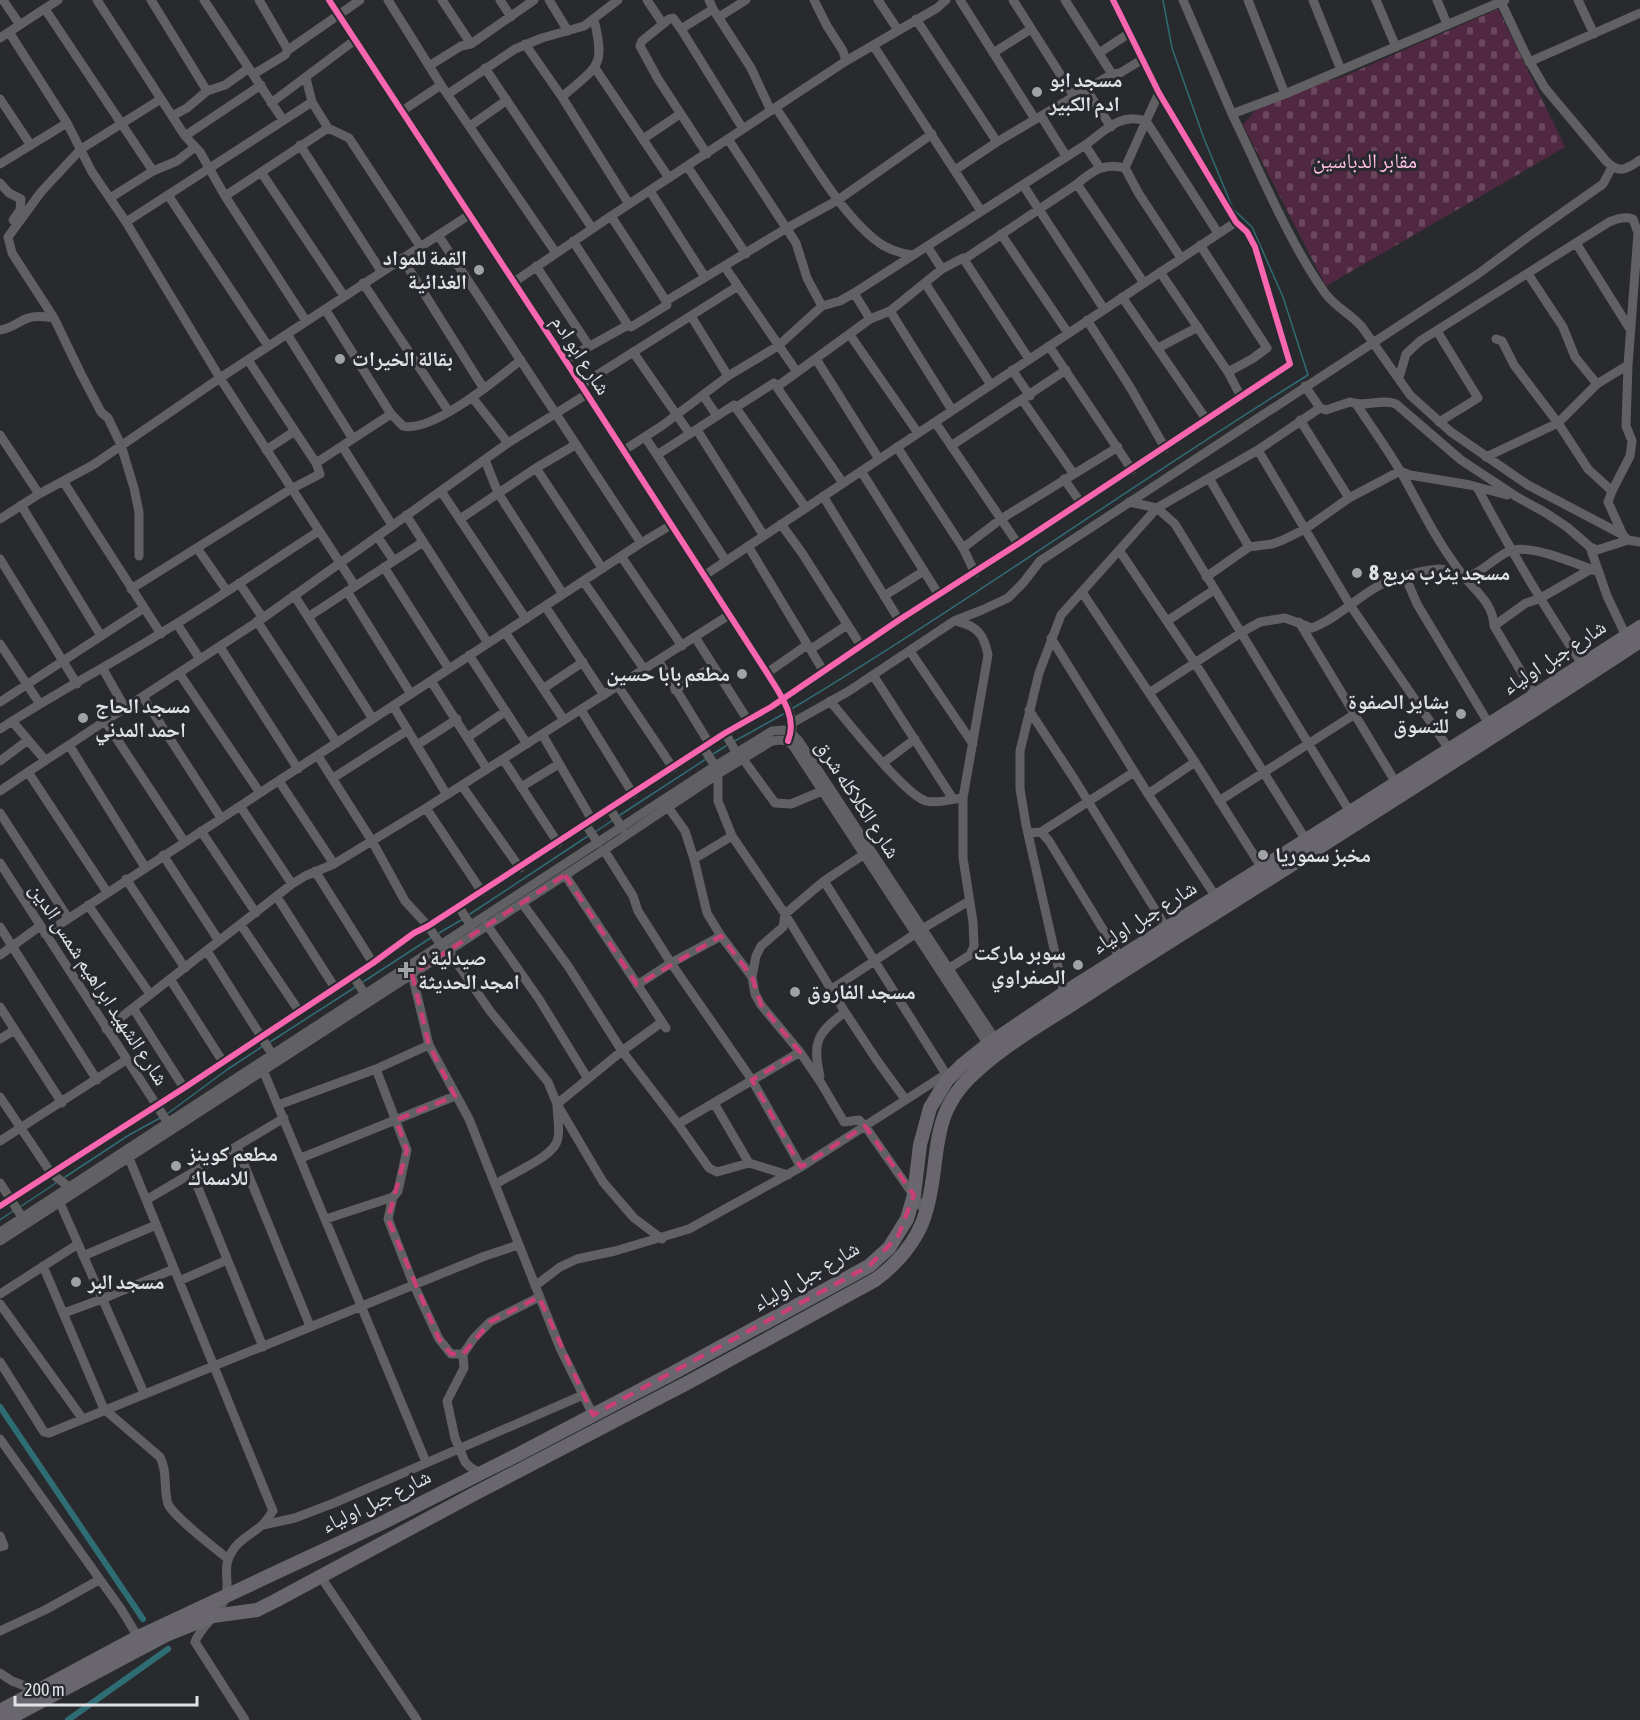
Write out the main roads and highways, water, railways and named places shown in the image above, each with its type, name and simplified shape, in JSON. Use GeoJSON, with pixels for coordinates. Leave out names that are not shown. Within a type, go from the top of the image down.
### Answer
{"type":"FeatureCollection","features":[{"type":"Feature","properties":{"kind":"highway","name":"شارع جبل اولياء"},"geometry":{"type":"LineString","coordinates":[[6,1720],[152,1642],[213,1616],[257,1610],[631,1413],[875,1280],[900,1257],[920,1227],[926,1213],[935,1153],[944,1115],[959,1089],[995,1047],[1064,993],[1120,957],[1170,933],[1216,897],[1640,627]]}},
{"type":"Feature","properties":{"kind":"highway","name":"شارع جبل اولياء"},"geometry":{"type":"LineString","coordinates":[[0,1711],[138,1637],[369,1529],[480,1473],[593,1415],[869,1266],[898,1236],[908,1219],[914,1195],[924,1124],[950,1073],[995,1047],[1170,933],[1546,703],[1640,641]]}},
{"type":"Feature","properties":{"kind":"waterway"},"geometry":{"type":"LineString","coordinates":[[793,708],[923,627],[1308,375],[1283,297],[1252,227],[1233,209],[1203,136],[1172,48],[1163,0]]}},
{"type":"Feature","properties":{"kind":"waterway"},"geometry":{"type":"LineString","coordinates":[[733,742],[787,712]]}},
{"type":"Feature","properties":{"kind":"waterway"},"geometry":{"type":"LineString","coordinates":[[713,754],[726,746]]}},
{"type":"Feature","properties":{"kind":"waterway"},"geometry":{"type":"LineString","coordinates":[[620,815],[706,759]]}},
{"type":"Feature","properties":{"kind":"waterway"},"geometry":{"type":"LineString","coordinates":[[595,832],[613,820]]}},
{"type":"Feature","properties":{"kind":"waterway"},"geometry":{"type":"LineString","coordinates":[[470,914],[588,836]]}},
{"type":"Feature","properties":{"kind":"waterway"},"geometry":{"type":"LineString","coordinates":[[439,933],[463,919]]}},
{"type":"Feature","properties":{"kind":"waterway"},"geometry":{"type":"LineString","coordinates":[[363,982],[432,937]]}},
{"type":"Feature","properties":{"kind":"waterway"},"geometry":{"type":"LineString","coordinates":[[270,1042],[357,986]]}},
{"type":"Feature","properties":{"kind":"waterway"},"geometry":{"type":"LineString","coordinates":[[167,1114],[263,1046]]}},
{"type":"Feature","properties":{"kind":"waterway"},"geometry":{"type":"LineString","coordinates":[[65,1177],[129,1135],[160,1118]]}},
{"type":"Feature","properties":{"kind":"waterway"},"geometry":{"type":"LineString","coordinates":[[20,1207],[56,1183]]}},
{"type":"Feature","properties":{"kind":"waterway"},"geometry":{"type":"LineString","coordinates":[[0,1220],[13,1211]]}},
{"type":"Feature","properties":{"kind":"waterway"},"geometry":{"type":"LineString","coordinates":[[0,1407],[143,1619]]}},
{"type":"Feature","properties":{"kind":"waterway"},"geometry":{"type":"LineString","coordinates":[[68,1720],[168,1649]]}},
{"type":"Feature","properties":{"kind":"place","name":"مسجد ابو ادم الكبير"},"geometry":{"type":"Point","coordinates":[1037,92]}},
{"type":"Feature","properties":{"kind":"place","name":"القمة للمواد الغذائية"},"geometry":{"type":"Point","coordinates":[479,270]}},
{"type":"Feature","properties":{"kind":"place","name":"بقالة الخيرات"},"geometry":{"type":"Point","coordinates":[340,359]}},
{"type":"Feature","properties":{"kind":"place","name":"مسجد يثرب مربع 8"},"geometry":{"type":"Point","coordinates":[1357,573]}},
{"type":"Feature","properties":{"kind":"place","name":"مطعم بابا حسين"},"geometry":{"type":"Point","coordinates":[742,674]}},
{"type":"Feature","properties":{"kind":"place","name":"بشاير الصفوة للتسوق"},"geometry":{"type":"Point","coordinates":[1461,714]}},
{"type":"Feature","properties":{"kind":"place","name":"مسجد الحاج احمد المدني"},"geometry":{"type":"Point","coordinates":[83,718]}},
{"type":"Feature","properties":{"kind":"place","name":"مخبز سموريا"},"geometry":{"type":"Point","coordinates":[1263,855]}},
{"type":"Feature","properties":{"kind":"place","name":"سوبر ماركت الصفراوي"},"geometry":{"type":"Point","coordinates":[1078,965]}},
{"type":"Feature","properties":{"kind":"place","name":"صيدلية د امجد الحديثة"},"geometry":{"type":"Point","coordinates":[406,970]}},
{"type":"Feature","properties":{"kind":"place","name":"مسجد الفاروق"},"geometry":{"type":"Point","coordinates":[795,992]}},
{"type":"Feature","properties":{"kind":"place","name":"مطعم كوينز للاسماك"},"geometry":{"type":"Point","coordinates":[176,1166]}},
{"type":"Feature","properties":{"kind":"place","name":"مسجد البر"},"geometry":{"type":"Point","coordinates":[76,1282]}},
{"type":"Feature","properties":{"kind":"park label","name":"مقابر الدباسين"},"geometry":{"type":"Point","coordinates":[1365,161]}}]}
